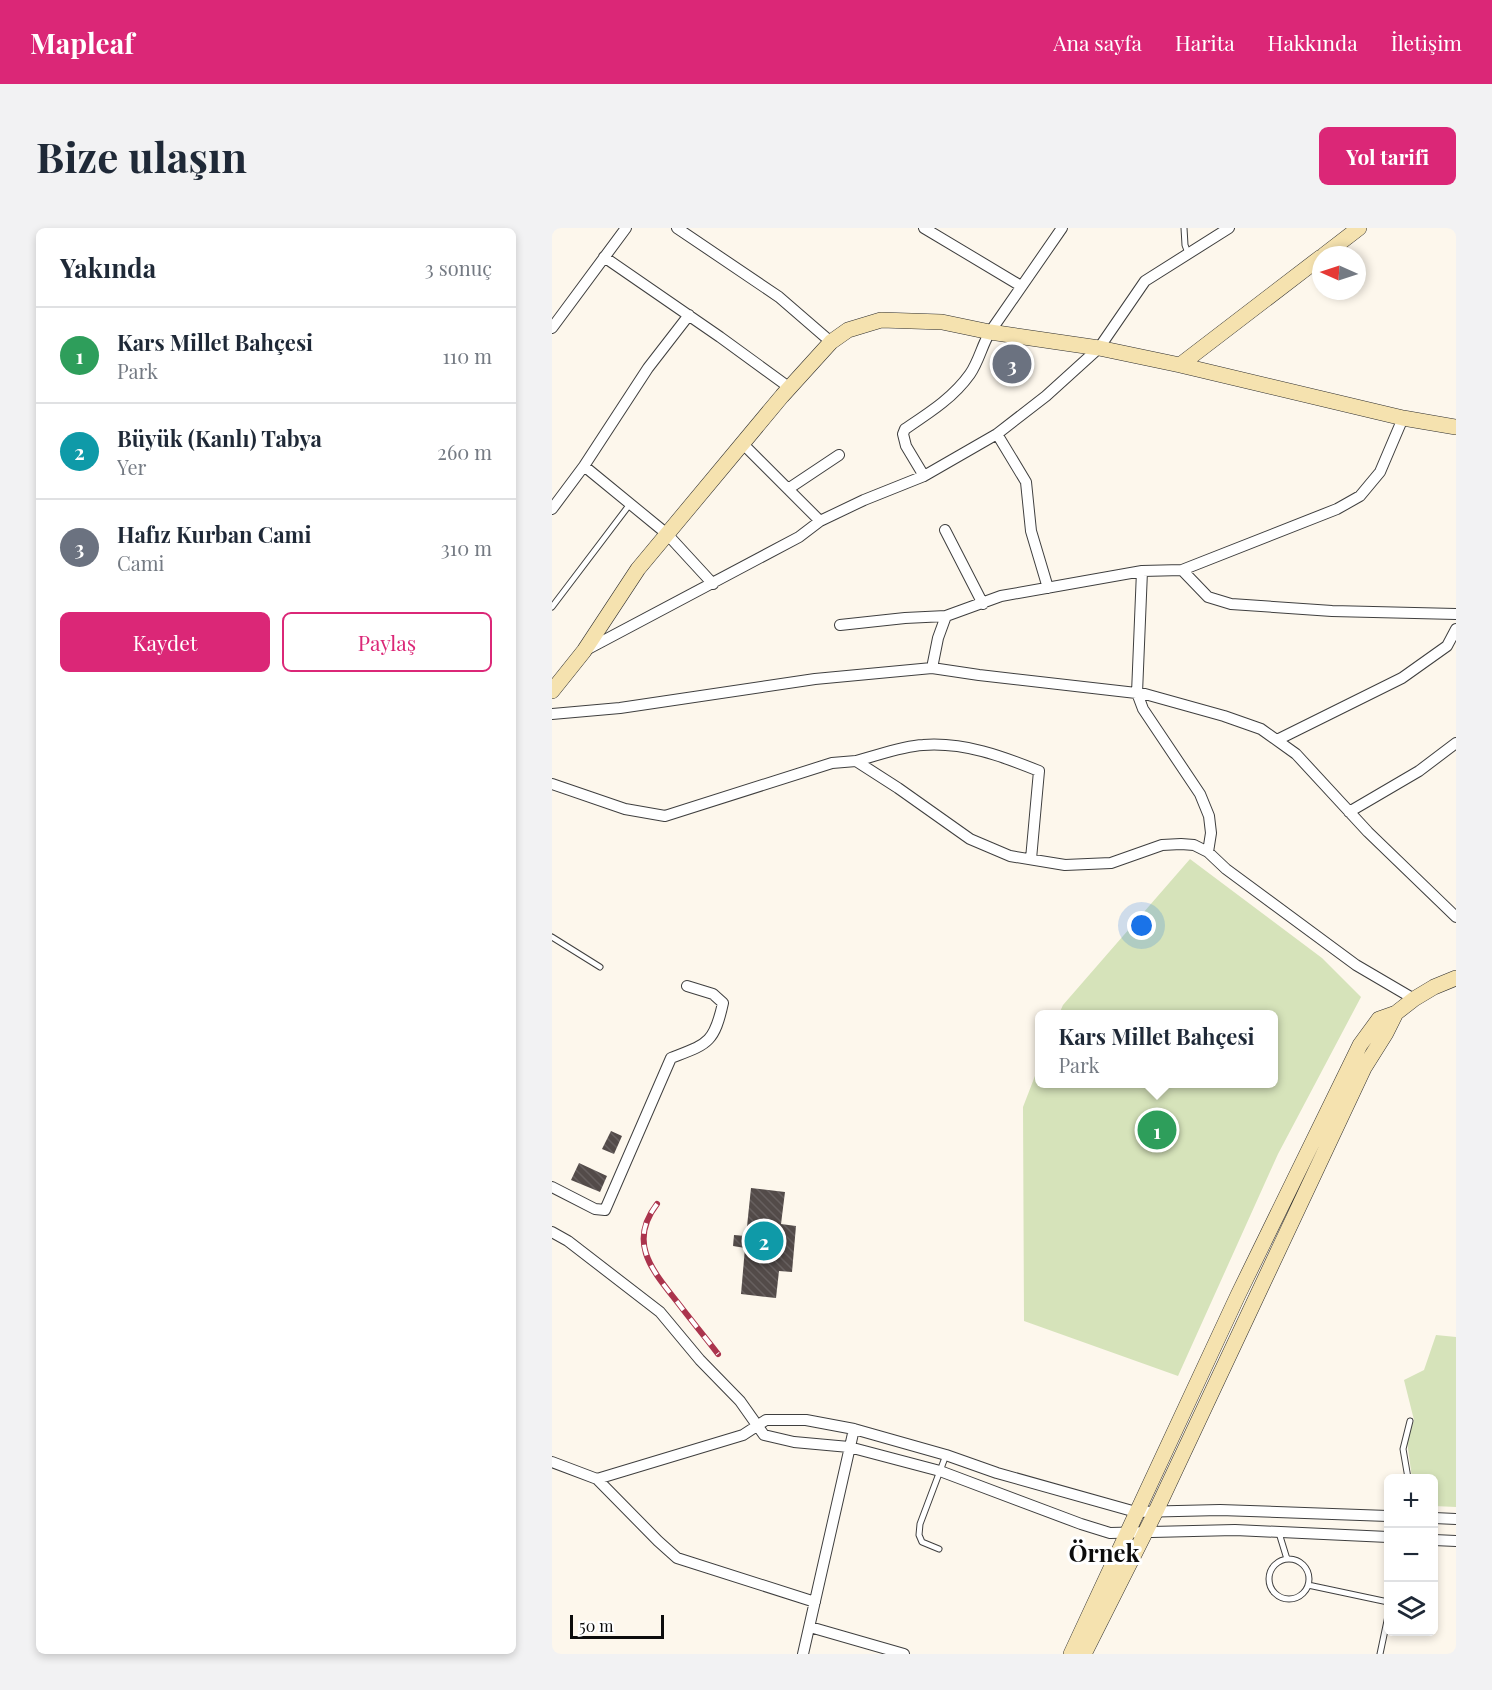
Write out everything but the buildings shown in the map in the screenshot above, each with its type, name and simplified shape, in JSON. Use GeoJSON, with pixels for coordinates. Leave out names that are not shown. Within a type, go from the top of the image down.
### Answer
{"type":"FeatureCollection","features":[{"type":"Feature","properties":{"kind":"street"},"geometry":{"type":"LineString","coordinates":[[552,328],[626,228]]}},
{"type":"Feature","properties":{"kind":"street"},"geometry":{"type":"LineString","coordinates":[[677,228],[779,297],[831,342]]}},
{"type":"Feature","properties":{"kind":"street"},"geometry":{"type":"LineString","coordinates":[[924,476],[906,446],[903,434],[905,429],[940,405],[970,374],[990,332],[1062,228]]}},
{"type":"Feature","properties":{"kind":"street"},"geometry":{"type":"LineString","coordinates":[[584,651],[799,537],[820,521],[864,500],[924,476],[997,434],[1046,396],[1099,348],[1145,281],[1229,228]]}},
{"type":"Feature","properties":{"kind":"street"},"geometry":{"type":"LineString","coordinates":[[1335,246],[1359,228]]}},
{"type":"Feature","properties":{"kind":"street"},"geometry":{"type":"LineString","coordinates":[[931,230],[1021,286]]}},
{"type":"Feature","properties":{"kind":"street"},"geometry":{"type":"LineString","coordinates":[[604,257],[790,388]]}},
{"type":"Feature","properties":{"kind":"street"},"geometry":{"type":"LineString","coordinates":[[1180,364],[1312,264]]}},
{"type":"Feature","properties":{"kind":"street"},"geometry":{"type":"LineString","coordinates":[[552,509],[584,466],[648,368],[689,315]]}},
{"type":"Feature","properties":{"kind":"street"},"geometry":{"type":"LineString","coordinates":[[552,691],[584,651],[638,569],[790,388],[831,342],[848,330],[881,320],[942,322],[990,332],[1099,348],[1180,364],[1403,418],[1456,427]]}},
{"type":"Feature","properties":{"kind":"street"},"geometry":{"type":"LineString","coordinates":[[840,625],[946,616],[1001,596],[1142,571],[1182,570],[1337,509],[1360,496],[1380,472],[1403,418]]}},
{"type":"Feature","properties":{"kind":"street"},"geometry":{"type":"LineString","coordinates":[[997,434],[1026,482],[1030,531],[1048,588]]}},
{"type":"Feature","properties":{"kind":"street"},"geometry":{"type":"LineString","coordinates":[[743,444],[820,521]]}},
{"type":"Feature","properties":{"kind":"street"},"geometry":{"type":"LineString","coordinates":[[788,489],[838,455]]}},
{"type":"Feature","properties":{"kind":"street"},"geometry":{"type":"LineString","coordinates":[[584,466],[667,534],[713,584]]}},
{"type":"Feature","properties":{"kind":"street"},"geometry":{"type":"LineString","coordinates":[[945,530],[983,604]]}},
{"type":"Feature","properties":{"kind":"street"},"geometry":{"type":"LineString","coordinates":[[1182,570],[1208,597],[1231,604],[1332,611],[1456,614]]}},
{"type":"Feature","properties":{"kind":"street"},"geometry":{"type":"LineString","coordinates":[[1142,571],[1137,693],[1143,709],[1200,794],[1209,816],[1211,833],[1208,852]]}},
{"type":"Feature","properties":{"kind":"street"},"geometry":{"type":"LineString","coordinates":[[932,668],[938,638],[946,616]]}},
{"type":"Feature","properties":{"kind":"street"},"geometry":{"type":"LineString","coordinates":[[1276,740],[1402,678],[1447,646],[1456,629]]}},
{"type":"Feature","properties":{"kind":"street"},"geometry":{"type":"LineString","coordinates":[[552,714],[620,708],[815,679],[932,668],[1137,693],[1224,716],[1261,729],[1296,754],[1368,832],[1456,917]]}},
{"type":"Feature","properties":{"kind":"street"},"geometry":{"type":"LineString","coordinates":[[1349,812],[1419,771],[1456,743]]}},
{"type":"Feature","properties":{"kind":"street"},"geometry":{"type":"LineString","coordinates":[[552,784],[625,809],[666,816],[832,763],[856,761],[922,744],[959,746],[999,755],[1039,771],[1031,859]]}},
{"type":"Feature","properties":{"kind":"street"},"geometry":{"type":"LineString","coordinates":[[856,761],[970,839],[1010,855],[1065,865],[1112,863],[1162,846],[1194,845],[1208,852],[1226,869],[1356,965],[1414,999]]}},
{"type":"Feature","properties":{"kind":"street"},"geometry":{"type":"LineString","coordinates":[[1071,1654],[1242,1285],[1351,1063],[1379,1019],[1396,1013],[1434,987],[1456,978]]}},
{"type":"Feature","properties":{"kind":"street"},"geometry":{"type":"LineString","coordinates":[[552,1188],[595,1209],[605,1210],[671,1058],[704,1045],[718,1025],[723,1003],[713,994],[687,986]]}},
{"type":"Feature","properties":{"kind":"street"},"geometry":{"type":"LineString","coordinates":[[1084,1654],[1156,1511],[1364,1068],[1396,1013]]}},
{"type":"Feature","properties":{"kind":"street"},"geometry":{"type":"LineString","coordinates":[[552,1232],[568,1241],[660,1312],[700,1360],[740,1401],[764,1435],[794,1442],[849,1447],[940,1472],[1110,1533],[1278,1531],[1384,1537]]}},
{"type":"Feature","properties":{"kind":"street"},"geometry":{"type":"LineString","coordinates":[[597,1479],[743,1435],[766,1420],[806,1420],[854,1429],[946,1455],[997,1473],[1136,1512],[1290,1512],[1384,1516]]}},
{"type":"Feature","properties":{"kind":"street"},"geometry":{"type":"LineString","coordinates":[[803,1654],[854,1429]]}},
{"type":"Feature","properties":{"kind":"street"},"geometry":{"type":"LineString","coordinates":[[552,1462],[597,1479],[677,1558],[815,1602]]}},
{"type":"Feature","properties":{"kind":"street"},"geometry":{"type":"LineString","coordinates":[[1438,1518],[1456,1519]]}},
{"type":"Feature","properties":{"kind":"street"},"geometry":{"type":"LineString","coordinates":[[1438,1540],[1456,1541]]}},
{"type":"Feature","properties":{"kind":"street"},"geometry":{"type":"LineString","coordinates":[[810,1627],[904,1654]]}},
{"type":"Feature","properties":{"kind":"lane"},"geometry":{"type":"LineString","coordinates":[[1184,228],[1188,253]]}},
{"type":"Feature","properties":{"kind":"lane"},"geometry":{"type":"LineString","coordinates":[[552,608],[630,504]]}},
{"type":"Feature","properties":{"kind":"lane"},"geometry":{"type":"LineString","coordinates":[[552,937],[600,967]]}},
{"type":"Feature","properties":{"kind":"lane"},"geometry":{"type":"LineString","coordinates":[[1407,1474],[1403,1449],[1410,1421]]}},
{"type":"Feature","properties":{"kind":"lane"},"geometry":{"type":"LineString","coordinates":[[939,1549],[922,1542],[919,1535],[920,1524],[946,1455]]}},
{"type":"Feature","properties":{"kind":"lane"},"geometry":{"type":"LineString","coordinates":[[1278,1531],[1287,1559]]}},
{"type":"Feature","properties":{"kind":"lane"},"geometry":{"type":"LineString","coordinates":[[1287,1559],[1304,1566],[1308,1585],[1305,1591],[1295,1598],[1284,1599],[1274,1593],[1269,1582],[1271,1570],[1275,1564],[1287,1559]]}},
{"type":"Feature","properties":{"kind":"lane"},"geometry":{"type":"LineString","coordinates":[[1308,1585],[1384,1601]]}},
{"type":"Feature","properties":{"kind":"lane"},"geometry":{"type":"LineString","coordinates":[[1380,1654],[1384,1636]]}},
{"type":"Feature","properties":{"kind":"green space"},"geometry":{"type":"Polygon","coordinates":[[[1190,859],[1322,958],[1361,997],[1278,1154],[1178,1376],[1024,1321],[1023,1107],[1035,1076],[1035,1088],[1278,1088],[1278,1010],[1061,1010],[1190,859]]]}},
{"type":"Feature","properties":{"kind":"green space"},"geometry":{"type":"Polygon","coordinates":[[[1436,1335],[1456,1337],[1456,1507],[1438,1506],[1438,1474],[1411,1474],[1407,1441],[1414,1420],[1404,1380],[1424,1370],[1436,1335]]]}},
{"type":"Feature","properties":{"kind":"railway"},"geometry":{"type":"LineString","coordinates":[[657,1204],[648,1218],[644,1231],[647,1256],[660,1280],[718,1354]]}},
{"type":"Feature","properties":{"kind":"place","name":"Hafız Kurban Cami"},"geometry":{"type":"Point","coordinates":[1012,364]}},
{"type":"Feature","properties":{"kind":"place","name":"Kars Millet Bahçesi"},"geometry":{"type":"Point","coordinates":[1157,1130]}},
{"type":"Feature","properties":{"kind":"place","name":"Büyük (Kanlı) Tabya"},"geometry":{"type":"Point","coordinates":[764,1241]}},
{"type":"Feature","properties":{"kind":"district","name":"Örnek"},"geometry":{"type":"Point","coordinates":[1104,1552]}}]}
